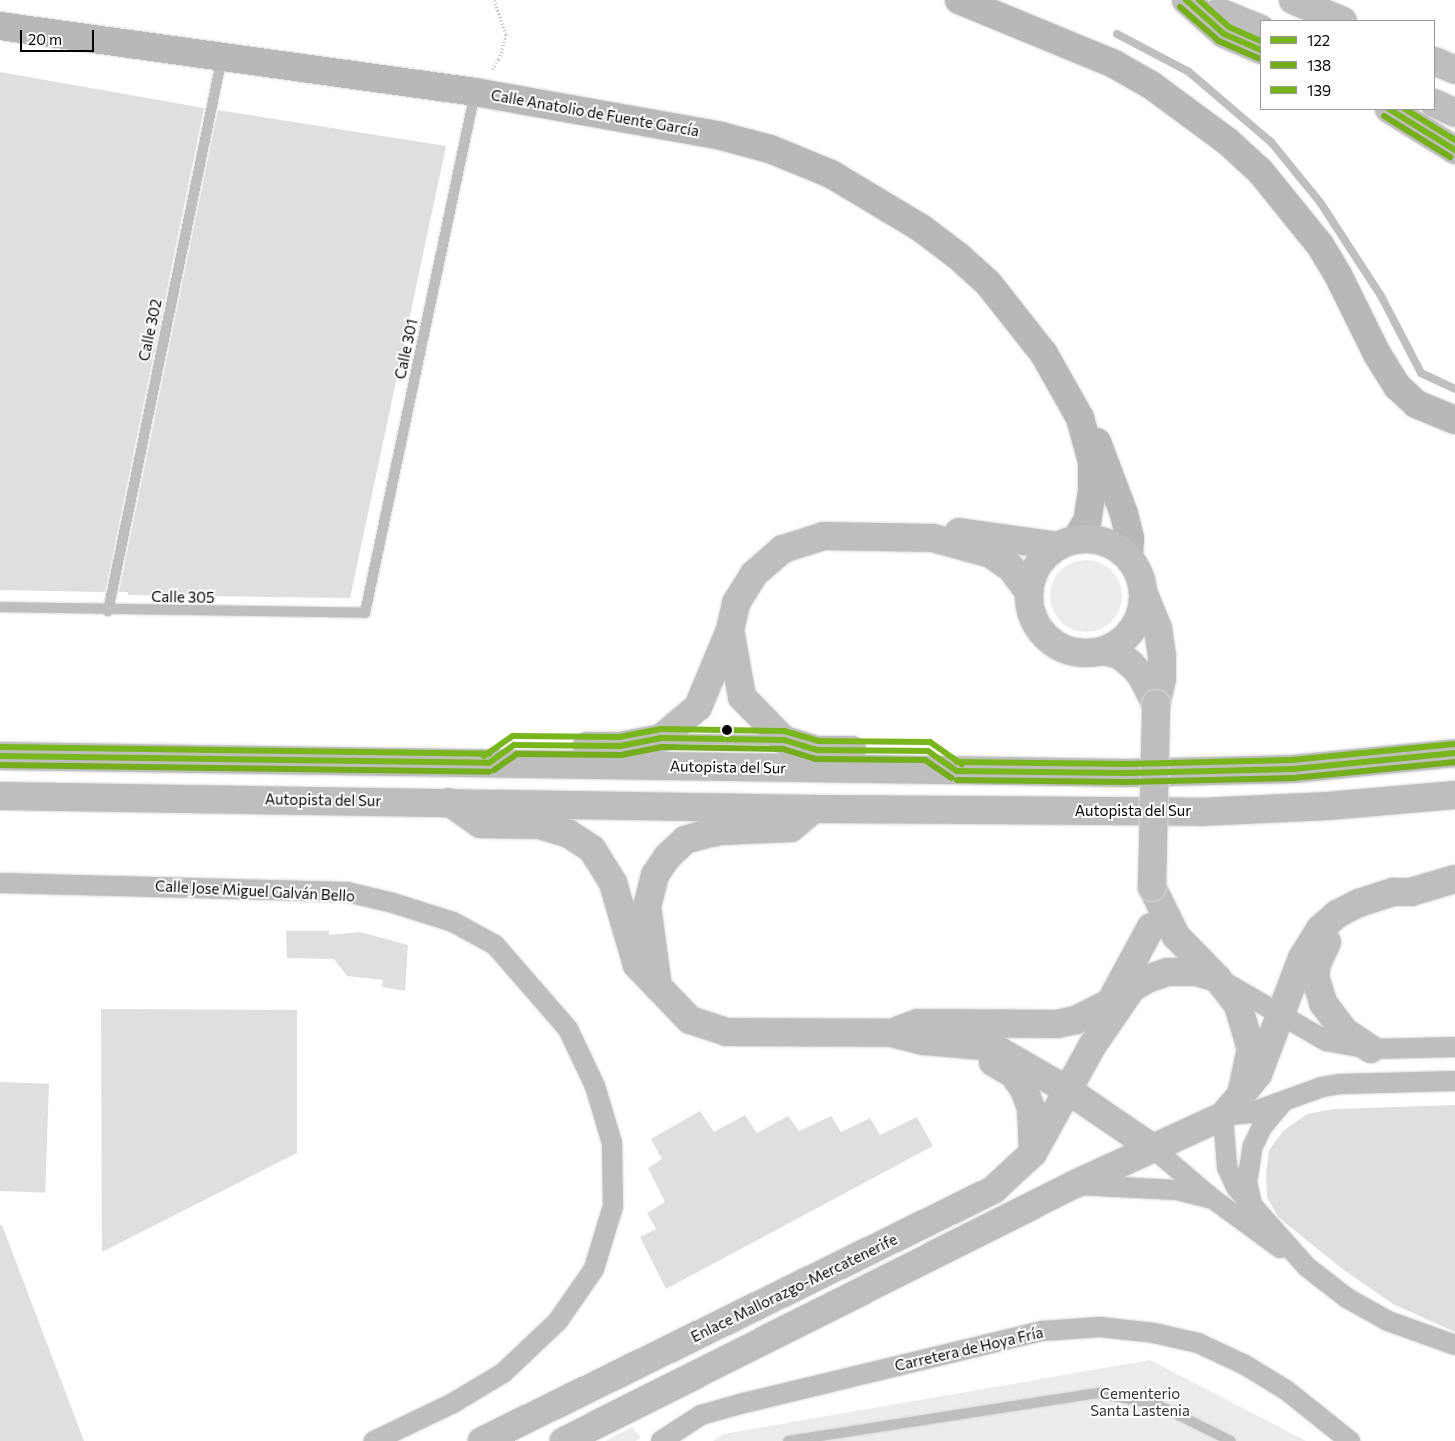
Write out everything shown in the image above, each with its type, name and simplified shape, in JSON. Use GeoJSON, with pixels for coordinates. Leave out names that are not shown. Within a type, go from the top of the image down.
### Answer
{"type":"FeatureCollection","features":[{"type":"Feature","properties":{"kind":"main road"},"geometry":{"type":"LineString","coordinates":[[1188,0],[1260,29]]}},
{"type":"Feature","properties":{"kind":"main road"},"geometry":{"type":"LineString","coordinates":[[1188,0],[1224,34],[1260,50]]}},
{"type":"Feature","properties":{"kind":"main road"},"geometry":{"type":"LineString","coordinates":[[1292,0],[1341,20]]}},
{"type":"Feature","properties":{"kind":"main road"},"geometry":{"type":"LineString","coordinates":[[1435,61],[1455,70]]}},
{"type":"Feature","properties":{"kind":"main road"},"geometry":{"type":"LineString","coordinates":[[1435,104],[1455,113]]}},
{"type":"Feature","properties":{"kind":"main road"},"geometry":{"type":"LineString","coordinates":[[1391,110],[1455,150]]}},
{"type":"Feature","properties":{"kind":"main road"},"geometry":{"type":"LineString","coordinates":[[489,763],[514,745],[620,746],[661,738],[698,707],[730,630],[736,602],[754,574],[783,549],[824,536],[934,538],[969,532],[1066,543],[1104,542],[1129,558],[1140,575],[1144,594],[1158,628],[1162,656],[1162,678],[1156,704],[1151,927],[1132,988],[1092,1046],[1070,1091]]}},
{"type":"Feature","properties":{"kind":"main road"},"geometry":{"type":"LineString","coordinates":[[934,538],[991,554],[1011,568],[1029,592]]}},
{"type":"Feature","properties":{"kind":"main road"},"geometry":{"type":"LineString","coordinates":[[1066,543],[1042,559],[1033,575],[1029,592],[1031,610],[1039,627],[1051,640],[1066,650],[1084,653],[1102,651],[1118,654],[1141,675],[1156,704]]}},
{"type":"Feature","properties":{"kind":"main road"},"geometry":{"type":"LineString","coordinates":[[1102,651],[1118,643],[1132,631],[1141,614],[1144,594]]}},
{"type":"Feature","properties":{"kind":"main road"},"geometry":{"type":"LineString","coordinates":[[730,630],[742,697],[784,740],[817,750],[928,751],[957,771]]}},
{"type":"Feature","properties":{"kind":"main road","name":"Autopista del Sur"},"geometry":{"type":"LineString","coordinates":[[0,756],[1127,773],[1293,769],[1455,753]]}},
{"type":"Feature","properties":{"kind":"main road","name":"Autopista del Sur"},"geometry":{"type":"LineString","coordinates":[[0,796],[448,802],[814,810],[1200,812],[1328,806],[1455,795]]}},
{"type":"Feature","properties":{"kind":"main road"},"geometry":{"type":"LineString","coordinates":[[448,802],[480,824],[540,825],[569,834],[592,849],[613,883],[637,965],[690,1020],[726,1032],[891,1033],[966,1046],[984,1046],[998,1050],[1070,1091],[1154,1149]]}},
{"type":"Feature","properties":{"kind":"main road"},"geometry":{"type":"LineString","coordinates":[[658,987],[647,907],[655,875],[667,857],[685,840],[721,831],[791,828],[814,810]]}},
{"type":"Feature","properties":{"kind":"main road"},"geometry":{"type":"LineString","coordinates":[[1371,1049],[1344,1030],[1330,1015],[1318,989],[1317,963],[1322,950],[1340,927],[1411,892],[1455,878]]}},
{"type":"Feature","properties":{"kind":"main road"},"geometry":{"type":"LineString","coordinates":[[1152,887],[1176,936],[1217,978],[1238,1005],[1251,1049],[1241,1095]]}},
{"type":"Feature","properties":{"kind":"main road"},"geometry":{"type":"LineString","coordinates":[[564,1441],[1074,1185],[1223,1116],[1255,1081],[1302,958],[1328,921],[1348,907],[1366,900],[1393,892],[1411,892]]}},
{"type":"Feature","properties":{"kind":"main road"},"geometry":{"type":"LineString","coordinates":[[1092,1046],[1098,1025],[1151,927]]}},
{"type":"Feature","properties":{"kind":"main road"},"geometry":{"type":"LineString","coordinates":[[1132,988],[1167,972],[1197,972],[1217,978]]}},
{"type":"Feature","properties":{"kind":"main road"},"geometry":{"type":"LineString","coordinates":[[891,1033],[918,1023],[1057,1024],[1076,1020],[1110,1003]]}},
{"type":"Feature","properties":{"kind":"main road"},"geometry":{"type":"LineString","coordinates":[[966,1046],[1013,1074],[1024,1089],[1031,1108],[1033,1153]]}},
{"type":"Feature","properties":{"kind":"main road","name":"Enlace Mallorazgo-Mercatenerife"},"geometry":{"type":"LineString","coordinates":[[482,1441],[993,1190],[1033,1153],[1070,1091]]}},
{"type":"Feature","properties":{"kind":"street"},"geometry":{"type":"LineString","coordinates":[[959,0],[1114,64],[1151,85],[1227,141],[1260,171],[1320,245],[1338,275],[1377,354],[1398,387],[1416,404],[1455,420]]}},
{"type":"Feature","properties":{"kind":"street","name":"Calle Anatolio de Fuente García"},"geometry":{"type":"LineString","coordinates":[[0,26],[475,92],[721,136],[770,149],[831,174],[921,228],[988,283],[1044,354],[1080,418],[1101,448],[1130,538],[1129,558]]}},
{"type":"Feature","properties":{"kind":"street","name":"Calle Anatolio de Fuente García"},"geometry":{"type":"LineString","coordinates":[[1066,543],[1086,521],[1092,491],[1092,462],[1080,418]]}},
{"type":"Feature","properties":{"kind":"street","name":"Calle Jose Miguel Galván Bello"},"geometry":{"type":"LineString","coordinates":[[0,882],[347,892],[453,922],[495,945],[568,1029],[596,1086],[612,1143],[613,1206],[594,1269],[558,1322],[503,1373],[453,1403],[374,1441]]}},
{"type":"Feature","properties":{"kind":"street"},"geometry":{"type":"LineString","coordinates":[[1217,978],[1280,1017],[1326,1041],[1371,1049],[1455,1047]]}},
{"type":"Feature","properties":{"kind":"street"},"geometry":{"type":"LineString","coordinates":[[1307,1267],[1236,1187],[1227,1167],[1223,1116],[1250,1113],[1322,1087],[1340,1084],[1455,1081]]}},
{"type":"Feature","properties":{"kind":"street"},"geometry":{"type":"LineString","coordinates":[[1253,1208],[1247,1182],[1248,1163],[1262,1127],[1283,1102]]}},
{"type":"Feature","properties":{"kind":"street"},"geometry":{"type":"LineString","coordinates":[[1154,1149],[1213,1199],[1347,1298],[1388,1321],[1455,1345]]}},
{"type":"Feature","properties":{"kind":"street"},"geometry":{"type":"LineString","coordinates":[[1074,1185],[1177,1190],[1213,1199]]}},
{"type":"Feature","properties":{"kind":"street","name":"Carretera de Hoya Fría"},"geometry":{"type":"LineString","coordinates":[[661,1441],[701,1415],[740,1404],[1042,1330],[1100,1327],[1154,1333],[1198,1343],[1245,1365],[1286,1390],[1350,1441]]}},
{"type":"Feature","properties":{"kind":"lane","name":"Calle 302"},"geometry":{"type":"LineString","coordinates":[[108,611],[222,56]]}},
{"type":"Feature","properties":{"kind":"lane","name":"Calle 301"},"geometry":{"type":"LineString","coordinates":[[365,613],[475,92]]}},
{"type":"Feature","properties":{"kind":"lane","name":"Calle 305"},"geometry":{"type":"LineString","coordinates":[[0,607],[108,611],[365,613]]}},
{"type":"Feature","properties":{"kind":"lane"},"geometry":{"type":"LineString","coordinates":[[661,738],[784,740]]}},
{"type":"Feature","properties":{"kind":"lane"},"geometry":{"type":"LineString","coordinates":[[788,1441],[1099,1393],[1158,1405],[1231,1441]]}},
{"type":"Feature","properties":{"kind":"path"},"geometry":{"type":"LineString","coordinates":[[475,92],[498,59],[506,34],[494,0]]}},
{"type":"Feature","properties":{"kind":"green space"},"geometry":{"type":"Polygon","coordinates":[[[1086,560],[1106,566],[1116,576],[1122,596],[1116,616],[1106,626],[1086,632],[1066,626],[1056,616],[1050,596],[1056,576],[1066,566],[1086,560]]]}},
{"type":"Feature","properties":{"kind":"green space","name":"Cementerio Santa Lastenia"},"geometry":{"type":"Polygon","coordinates":[[[1150,1360],[1306,1441],[713,1441],[723,1434],[1150,1360]]]}},
{"type":"Feature","properties":{"kind":"green space"},"geometry":{"type":"Polygon","coordinates":[[[632,1427],[641,1437],[636,1441],[606,1441],[632,1427]]]}},
{"type":"Feature","properties":{"kind":"building"},"geometry":{"type":"Polygon","coordinates":[[[0,72],[204,108],[105,592],[0,590],[0,72]]]}},
{"type":"Feature","properties":{"kind":"building"},"geometry":{"type":"Polygon","coordinates":[[[218,110],[446,146],[350,598],[128,595],[128,592],[119,592],[218,110]]]}},
{"type":"Feature","properties":{"kind":"building"},"geometry":{"type":"Polygon","coordinates":[[[286,931],[329,931],[329,935],[360,932],[408,945],[405,991],[382,987],[383,980],[347,976],[334,959],[287,958],[286,931]]]}},
{"type":"Feature","properties":{"kind":"building"},"geometry":{"type":"Polygon","coordinates":[[[101,1009],[297,1010],[297,1153],[102,1252],[101,1009]]]}},
{"type":"Feature","properties":{"kind":"building"},"geometry":{"type":"Polygon","coordinates":[[[0,1082],[49,1084],[45,1193],[0,1191],[0,1082]]]}},
{"type":"Feature","properties":{"kind":"building"},"geometry":{"type":"Polygon","coordinates":[[[1455,1105],[1455,1332],[1393,1304],[1341,1268],[1278,1217],[1267,1197],[1266,1175],[1269,1150],[1283,1131],[1307,1114],[1334,1109],[1455,1105]]]}},
{"type":"Feature","properties":{"kind":"building"},"geometry":{"type":"Polygon","coordinates":[[[700,1111],[714,1132],[745,1115],[757,1133],[788,1116],[799,1131],[831,1116],[841,1132],[870,1118],[880,1135],[917,1117],[933,1146],[666,1289],[640,1237],[656,1229],[647,1213],[665,1202],[648,1168],[662,1159],[651,1139],[700,1111]]]}},
{"type":"Feature","properties":{"kind":"building"},"geometry":{"type":"Polygon","coordinates":[[[0,1225],[2,1225],[84,1441],[0,1441],[0,1225]]]}},
{"type":"Feature","properties":{"kind":"waterway"},"geometry":{"type":"LineString","coordinates":[[1117,34],[1189,72],[1271,142],[1320,202],[1381,296],[1421,373],[1455,389]]}},
{"type":"Feature","properties":{"kind":"transit line","name":"122"},"geometry":{"type":"LineString","coordinates":[[1186,0],[1224,34],[1260,50]]}},
{"type":"Feature","properties":{"kind":"transit line","name":"139"},"geometry":{"type":"LineString","coordinates":[[1199,0],[1229,27],[1260,41]]}},
{"type":"Feature","properties":{"kind":"transit line","name":"138"},"geometry":{"type":"LineString","coordinates":[[1180,7],[1219,41],[1258,58]]}},
{"type":"Feature","properties":{"kind":"transit line","name":"122"},"geometry":{"type":"LineString","coordinates":[[1391,110],[1455,150]]}},
{"type":"Feature","properties":{"kind":"transit line","name":"139"},"geometry":{"type":"LineString","coordinates":[[1407,110],[1455,140]]}},
{"type":"Feature","properties":{"kind":"transit line","name":"138"},"geometry":{"type":"LineString","coordinates":[[1384,116],[1450,157]]}},
{"type":"Feature","properties":{"kind":"transit line","name":"139"},"geometry":{"type":"LineString","coordinates":[[484,756],[513,736],[619,737],[661,729],[784,731],[818,741],[930,742],[962,764]]}},
{"type":"Feature","properties":{"kind":"transit line","name":"122"},"geometry":{"type":"LineString","coordinates":[[489,763],[514,745],[620,746],[661,738],[784,740],[817,750],[928,751],[957,771]]}},
{"type":"Feature","properties":{"kind":"transit line","name":"139"},"geometry":{"type":"LineString","coordinates":[[957,762],[1127,764],[1292,760],[1454,744]]}},
{"type":"Feature","properties":{"kind":"transit line","name":"139"},"geometry":{"type":"LineString","coordinates":[[0,747],[489,754]]}},
{"type":"Feature","properties":{"kind":"transit line","name":"138"},"geometry":{"type":"LineString","coordinates":[[494,770],[517,754],[621,755],[662,747],[783,749],[816,759],[925,760],[952,778]]}},
{"type":"Feature","properties":{"kind":"transit line","name":"122"},"geometry":{"type":"LineString","coordinates":[[957,771],[1127,773],[1293,769],[1455,753]]}},
{"type":"Feature","properties":{"kind":"transit line","name":"122"},"geometry":{"type":"LineString","coordinates":[[0,756],[489,763]]}},
{"type":"Feature","properties":{"kind":"transit line","name":"138"},"geometry":{"type":"LineString","coordinates":[[957,780],[1127,782],[1293,778],[1455,762]]}},
{"type":"Feature","properties":{"kind":"transit line","name":"138"},"geometry":{"type":"LineString","coordinates":[[0,765],[489,772]]}}]}
